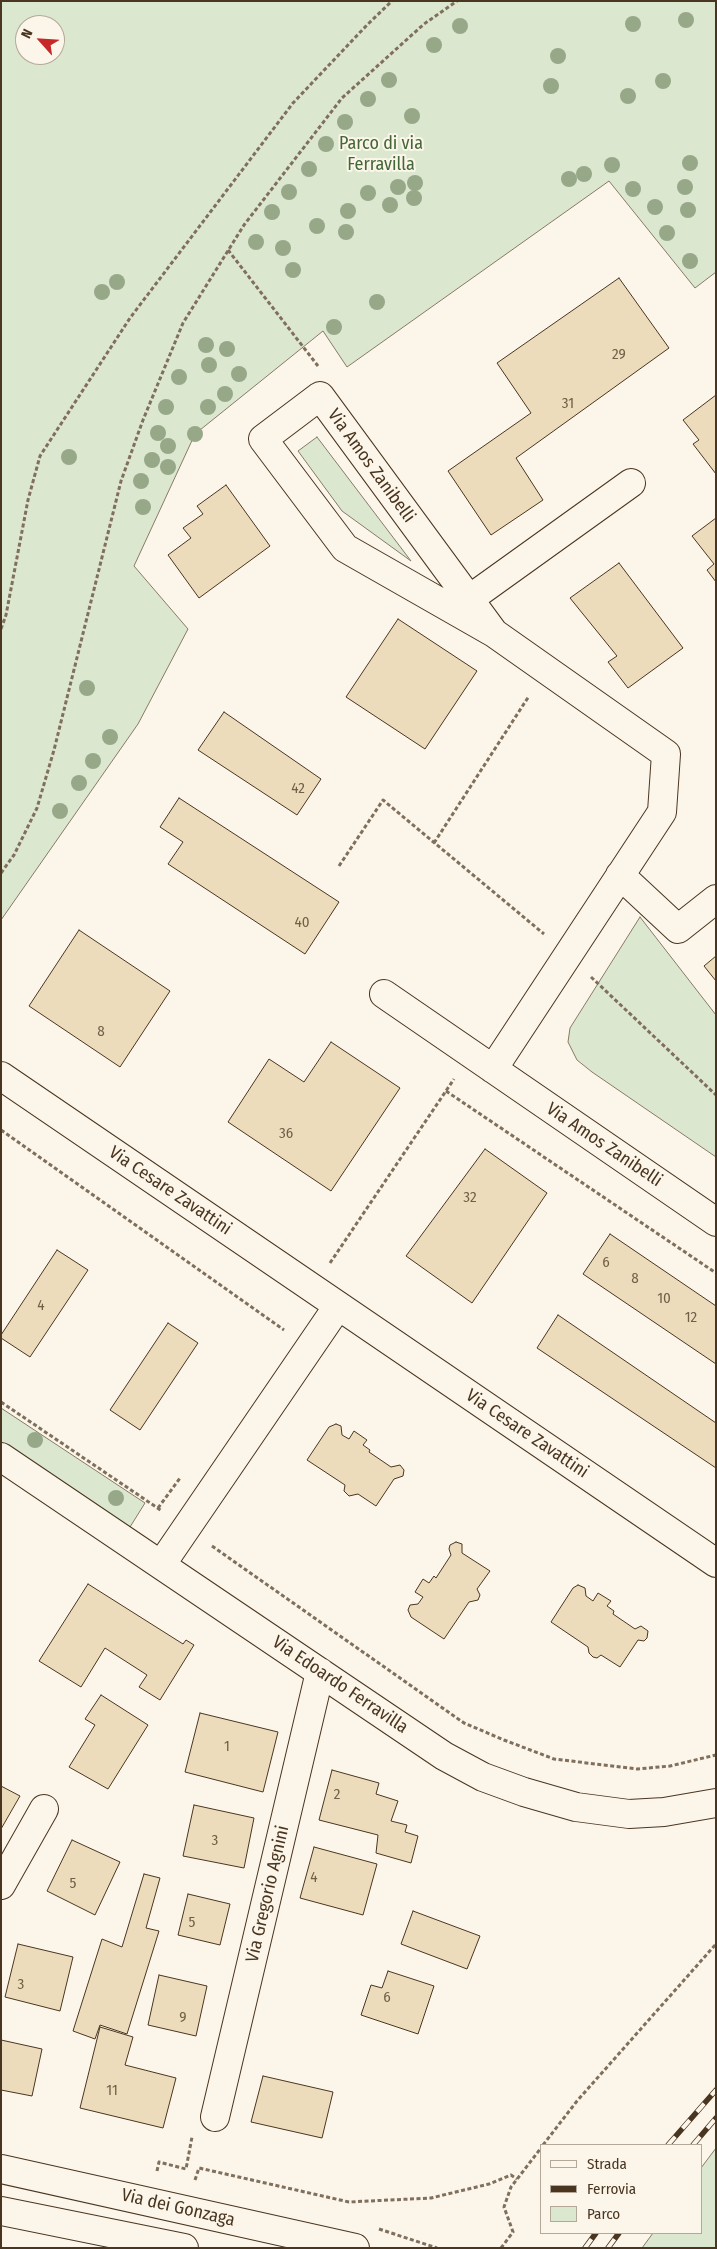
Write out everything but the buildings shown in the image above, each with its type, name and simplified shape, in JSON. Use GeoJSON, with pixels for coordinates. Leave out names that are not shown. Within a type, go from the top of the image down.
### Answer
{"type":"FeatureCollection","features":[{"type":"Feature","properties":{"kind":"street","name":"Via Amos Zanibelli"},"geometry":{"type":"LineString","coordinates":[[493,1069],[662,812],[666,754],[494,633],[345,548],[263,439],[320,396],[494,633]]}},
{"type":"Feature","properties":{"kind":"street"},"geometry":{"type":"LineString","coordinates":[[468,600],[631,483]]}},
{"type":"Feature","properties":{"kind":"street"},"geometry":{"type":"LineString","coordinates":[[620,875],[678,930],[716,899]]}},
{"type":"Feature","properties":{"kind":"street","name":"Via Amos Zanibelli"},"geometry":{"type":"LineString","coordinates":[[384,994],[716,1222]]}},
{"type":"Feature","properties":{"kind":"street","name":"Via Cesare Zavattini"},"geometry":{"type":"LineString","coordinates":[[1,1076],[716,1563]]}},
{"type":"Feature","properties":{"kind":"street"},"geometry":{"type":"LineString","coordinates":[[161,1564],[338,1306]]}},
{"type":"Feature","properties":{"kind":"street","name":"Via Edoardo Ferravilla"},"geometry":{"type":"LineString","coordinates":[[1,1457],[444,1756],[483,1777],[524,1792],[576,1807],[629,1814],[664,1812],[716,1803]]}},
{"type":"Feature","properties":{"kind":"street","name":"Via Gregorio Agnini"},"geometry":{"type":"LineString","coordinates":[[215,2117],[320,1672]]}},
{"type":"Feature","properties":{"kind":"street"},"geometry":{"type":"LineString","coordinates":[[1,1885],[44,1809]]}},
{"type":"Feature","properties":{"kind":"street","name":"Via dei Gonzaga"},"geometry":{"type":"LineString","coordinates":[[1,2169],[355,2248]]}},
{"type":"Feature","properties":{"kind":"street"},"geometry":{"type":"LineString","coordinates":[[1,2211],[184,2248]]}},
{"type":"Feature","properties":{"kind":"path"},"geometry":{"type":"LineString","coordinates":[[1,628],[6,615],[28,500],[40,456],[130,318],[293,104],[392,1]]}},
{"type":"Feature","properties":{"kind":"path"},"geometry":{"type":"LineString","coordinates":[[1,873],[14,855],[37,808],[54,750],[121,481],[142,420],[183,323],[244,225],[342,98],[424,24],[457,1]]}},
{"type":"Feature","properties":{"kind":"path"},"geometry":{"type":"LineString","coordinates":[[434,843],[546,670]]}},
{"type":"Feature","properties":{"kind":"path"},"geometry":{"type":"LineString","coordinates":[[339,866],[383,800],[568,955],[716,1095]]}},
{"type":"Feature","properties":{"kind":"path"},"geometry":{"type":"LineString","coordinates":[[313,1288],[471,1054]]}},
{"type":"Feature","properties":{"kind":"path"},"geometry":{"type":"LineString","coordinates":[[446,1091],[716,1273]]}},
{"type":"Feature","properties":{"kind":"path"},"geometry":{"type":"LineString","coordinates":[[1,1130],[285,1329],[279,1337]]}},
{"type":"Feature","properties":{"kind":"path"},"geometry":{"type":"LineString","coordinates":[[1,1402],[187,1527],[464,1723],[554,1758],[637,1769],[670,1766],[716,1755]]}},
{"type":"Feature","properties":{"kind":"path"},"geometry":{"type":"LineString","coordinates":[[158,1508],[181,1476]]}},
{"type":"Feature","properties":{"kind":"path"},"geometry":{"type":"LineString","coordinates":[[544,2144],[577,2101],[716,1944]]}},
{"type":"Feature","properties":{"kind":"path"},"geometry":{"type":"LineString","coordinates":[[155,2176],[159,2162],[186,2169],[195,2119],[215,2117]]}},
{"type":"Feature","properties":{"kind":"path"},"geometry":{"type":"LineString","coordinates":[[501,2248],[513,2232],[504,2207],[511,2188],[540,2150]]}},
{"type":"Feature","properties":{"kind":"path"},"geometry":{"type":"LineString","coordinates":[[194,2186],[199,2168],[349,2202],[431,2198],[488,2184],[511,2174],[517,2179]]}},
{"type":"Feature","properties":{"kind":"green space","name":"Parco di via Ferravilla"},"geometry":{"type":"Polygon","coordinates":[[[1,1],[716,1],[716,272],[695,288],[609,181],[347,367],[323,331],[195,434],[134,566],[188,629],[138,724],[1,920],[1,1]]]}},
{"type":"Feature","properties":{"kind":"green space"},"geometry":{"type":"Polygon","coordinates":[[[317,437],[411,561],[342,511],[298,451],[317,437]]]}},
{"type":"Feature","properties":{"kind":"green space"},"geometry":{"type":"Polygon","coordinates":[[[640,917],[716,1015],[716,1157],[592,1072],[577,1060],[568,1042],[570,1028],[640,917]]]}},
{"type":"Feature","properties":{"kind":"green space"},"geometry":{"type":"Polygon","coordinates":[[[1,1408],[145,1503],[130,1527],[1,1442],[1,1408]]]}},
{"type":"Feature","properties":{"kind":"green space"},"geometry":{"type":"Polygon","coordinates":[[[716,2148],[716,2248],[642,2248],[652,2234],[702,2234],[702,2167],[716,2148]]]}},
{"type":"Feature","properties":{"kind":"railway"},"geometry":{"type":"LineString","coordinates":[[669,2144],[716,2090]]}},
{"type":"Feature","properties":{"kind":"railway"},"geometry":{"type":"LineString","coordinates":[[694,2144],[716,2118]]}},
{"type":"Feature","properties":{"kind":"railway"},"geometry":{"type":"LineString","coordinates":[[585,2248],[595,2234]]}},
{"type":"Feature","properties":{"kind":"railway"},"geometry":{"type":"LineString","coordinates":[[608,2248],[618,2234]]}}]}
